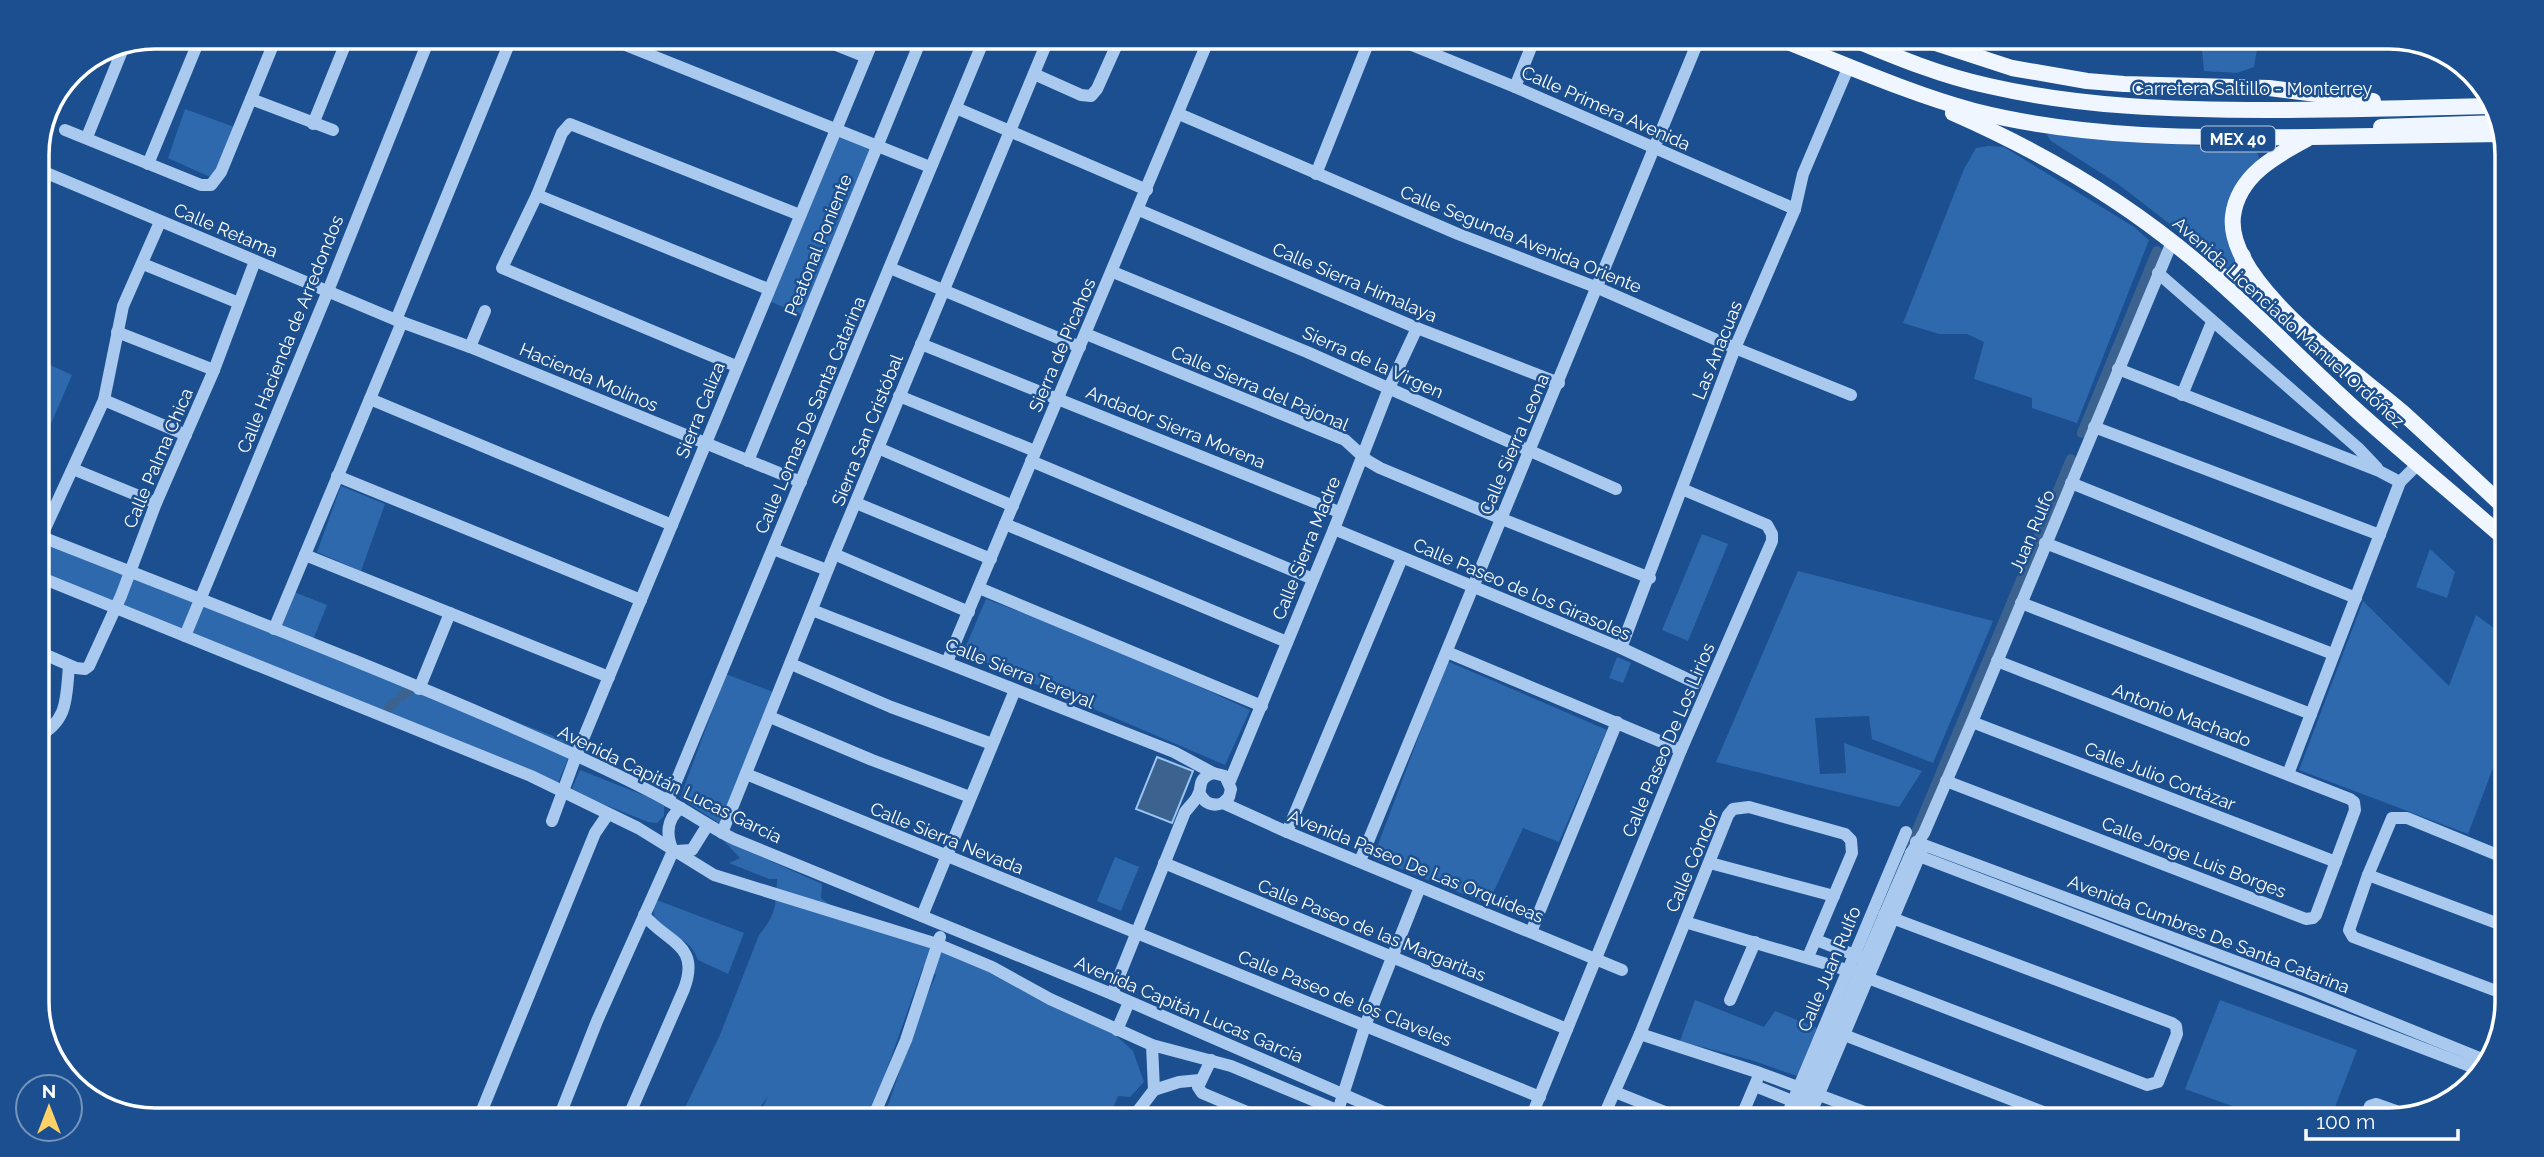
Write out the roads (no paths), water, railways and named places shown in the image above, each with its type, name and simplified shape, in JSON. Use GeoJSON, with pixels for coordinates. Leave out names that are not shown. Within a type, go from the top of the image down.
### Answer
{"type":"FeatureCollection","features":[{"type":"Feature","properties":{"kind":"main road","name":"MEX 40"},"geometry":{"type":"LineString","coordinates":[[1806,49],[1925,95],[1976,111],[2094,131],[2170,138],[2493,134]]}},
{"type":"Feature","properties":{"kind":"main road","name":"Carretera Saltillo - Monterrey"},"geometry":{"type":"LineString","coordinates":[[1876,49],[1989,86],[2066,100],[2175,109],[2318,110],[2483,106]]}},
{"type":"Feature","properties":{"kind":"main road"},"geometry":{"type":"LineString","coordinates":[[1957,49],[2023,70],[2124,85]]}},
{"type":"Feature","properties":{"kind":"main road"},"geometry":{"type":"LineString","coordinates":[[1989,86],[2039,83],[2269,88],[2413,107]]}},
{"type":"Feature","properties":{"kind":"main road","name":"Avenida Licenciado Manuel Ordóñez"},"geometry":{"type":"LineString","coordinates":[[1925,95],[1952,113],[2045,156],[2108,196],[2172,242],[2211,274],[2367,420],[2495,530]]}},
{"type":"Feature","properties":{"kind":"main road"},"geometry":{"type":"LineString","coordinates":[[2469,107],[2481,103]]}},
{"type":"Feature","properties":{"kind":"main road"},"geometry":{"type":"LineString","coordinates":[[2331,137],[2364,128],[2490,123]]}},
{"type":"Feature","properties":{"kind":"main road","name":"Avenida Licenciado Manuel Ordóñez"},"geometry":{"type":"LineString","coordinates":[[2310,137],[2263,166],[2240,193],[2233,225],[2242,255],[2259,283],[2292,319],[2402,412],[2495,498]]}},
{"type":"Feature","properties":{"kind":"main road"},"geometry":{"type":"LineString","coordinates":[[2211,274],[2229,278],[2239,275],[2244,268],[2242,255]]}},
{"type":"Feature","properties":{"kind":"main road"},"geometry":{"type":"LineString","coordinates":[[2367,420],[2390,418],[2402,412]]}},
{"type":"Feature","properties":{"kind":"main road"},"geometry":{"type":"LineString","coordinates":[[2399,447],[2416,425]]}},
{"type":"Feature","properties":{"kind":"main road"},"geometry":{"type":"LineString","coordinates":[[2418,464],[2446,453]]}},
{"type":"Feature","properties":{"kind":"street"},"geometry":{"type":"LineString","coordinates":[[148,164],[195,49]]}},
{"type":"Feature","properties":{"kind":"street"},"geometry":{"type":"LineString","coordinates":[[65,130],[201,185],[211,185],[220,172],[271,49]]}},
{"type":"Feature","properties":{"kind":"street"},"geometry":{"type":"LineString","coordinates":[[313,124],[343,49]]}},
{"type":"Feature","properties":{"kind":"street","name":"Calle Hacienda de Arredondos"},"geometry":{"type":"LineString","coordinates":[[185,636],[425,49]]}},
{"type":"Feature","properties":{"kind":"street"},"geometry":{"type":"LineString","coordinates":[[274,629],[370,399],[507,49]]}},
{"type":"Feature","properties":{"kind":"street"},"geometry":{"type":"LineString","coordinates":[[636,49],[930,167]]}},
{"type":"Feature","properties":{"kind":"street"},"geometry":{"type":"LineString","coordinates":[[846,49],[866,57]]}},
{"type":"Feature","properties":{"kind":"street","name":"Sierra Caliza"},"geometry":{"type":"LineString","coordinates":[[552,821],[576,756],[736,366],[869,49]]}},
{"type":"Feature","properties":{"kind":"street","name":"Peatonal Poniente"},"geometry":{"type":"LineString","coordinates":[[748,461],[918,49]]}},
{"type":"Feature","properties":{"kind":"street","name":"Calle Lomas De Santa Catarina"},"geometry":{"type":"LineString","coordinates":[[668,801],[980,49]]}},
{"type":"Feature","properties":{"kind":"street","name":"Sierra San Cristóbal"},"geometry":{"type":"LineString","coordinates":[[722,833],[834,554],[1044,49]]}},
{"type":"Feature","properties":{"kind":"street"},"geometry":{"type":"LineString","coordinates":[[1034,74],[1080,95],[1091,96],[1097,89],[1115,49]]}},
{"type":"Feature","properties":{"kind":"street","name":"Sierra de Picahos"},"geometry":{"type":"LineString","coordinates":[[947,662],[1205,49]]}},
{"type":"Feature","properties":{"kind":"street"},"geometry":{"type":"LineString","coordinates":[[1316,174],[1366,49]]}},
{"type":"Feature","properties":{"kind":"street","name":"Calle Primera Avenida"},"geometry":{"type":"LineString","coordinates":[[1422,49],[1795,209]]}},
{"type":"Feature","properties":{"kind":"street"},"geometry":{"type":"LineString","coordinates":[[1515,87],[1530,49]]}},
{"type":"Feature","properties":{"kind":"street","name":"Calle Sierra Leona"},"geometry":{"type":"LineString","coordinates":[[1360,861],[1695,49]]}},
{"type":"Feature","properties":{"kind":"street"},"geometry":{"type":"LineString","coordinates":[[87,137],[120,55]]}},
{"type":"Feature","properties":{"kind":"street","name":"Las Anacuas"},"geometry":{"type":"LineString","coordinates":[[1621,648],[1650,578],[1735,348],[1795,209],[1803,174],[1849,66]]}},
{"type":"Feature","properties":{"kind":"street"},"geometry":{"type":"LineString","coordinates":[[251,99],[333,130]]}},
{"type":"Feature","properties":{"kind":"street"},"geometry":{"type":"LineString","coordinates":[[956,108],[1147,190]]}},
{"type":"Feature","properties":{"kind":"street","name":"Calle Segunda Avenida Oriente"},"geometry":{"type":"LineString","coordinates":[[1179,114],[1458,234],[1598,288],[1851,395]]}},
{"type":"Feature","properties":{"kind":"street"},"geometry":{"type":"LineString","coordinates":[[736,366],[502,268],[537,195],[562,133],[570,124],[800,215]]}},
{"type":"Feature","properties":{"kind":"street","name":"Calle Retama"},"geometry":{"type":"LineString","coordinates":[[49,174],[399,321]]}},
{"type":"Feature","properties":{"kind":"street"},"geometry":{"type":"LineString","coordinates":[[537,195],[768,289]]}},
{"type":"Feature","properties":{"kind":"street","name":"Calle Sierra Himalaya"},"geometry":{"type":"LineString","coordinates":[[1139,209],[1417,328],[1559,383]]}},
{"type":"Feature","properties":{"kind":"street"},"geometry":{"type":"LineString","coordinates":[[49,517],[104,400],[123,306],[160,222]]}},
{"type":"Feature","properties":{"kind":"street","name":"Juan Rulfo"},"geometry":{"type":"LineString","coordinates":[[1919,846],[2172,242]]}},
{"type":"Feature","properties":{"kind":"street","name":"Calle Palma Chica"},"geometry":{"type":"LineString","coordinates":[[69,666],[81,670],[89,666],[214,370],[255,261]]}},
{"type":"Feature","properties":{"kind":"street"},"geometry":{"type":"LineString","coordinates":[[143,264],[239,303]]}},
{"type":"Feature","properties":{"kind":"street"},"geometry":{"type":"LineString","coordinates":[[890,268],[1080,347]]}},
{"type":"Feature","properties":{"kind":"street","name":"Sierra de la Virgen"},"geometry":{"type":"LineString","coordinates":[[1113,272],[1307,352],[1616,489]]}},
{"type":"Feature","properties":{"kind":"street"},"geometry":{"type":"LineString","coordinates":[[2158,273],[2358,448],[2379,471]]}},
{"type":"Feature","properties":{"kind":"street"},"geometry":{"type":"LineString","coordinates":[[470,347],[485,311]]}},
{"type":"Feature","properties":{"kind":"street","name":"Hacienda Molinos"},"geometry":{"type":"LineString","coordinates":[[399,321],[470,347],[801,482]]}},
{"type":"Feature","properties":{"kind":"street"},"geometry":{"type":"LineString","coordinates":[[2182,395],[2212,321]]}},
{"type":"Feature","properties":{"kind":"street","name":"Calle Sierra Madre"},"geometry":{"type":"LineString","coordinates":[[1223,803],[1229,797],[1230,782],[1389,388],[1417,328]]}},
{"type":"Feature","properties":{"kind":"street"},"geometry":{"type":"LineString","coordinates":[[117,332],[214,370]]}},
{"type":"Feature","properties":{"kind":"street","name":"Calle Sierra del Pajonal"},"geometry":{"type":"LineString","coordinates":[[1086,334],[1345,440],[1380,468],[1650,578]]}},
{"type":"Feature","properties":{"kind":"street","name":"Andador Sierra Morena"},"geometry":{"type":"LineString","coordinates":[[921,344],[1339,512]]}},
{"type":"Feature","properties":{"kind":"street"},"geometry":{"type":"LineString","coordinates":[[2118,369],[2379,471],[2400,482]]}},
{"type":"Feature","properties":{"kind":"street"},"geometry":{"type":"LineString","coordinates":[[899,396],[1313,579]]}},
{"type":"Feature","properties":{"kind":"street"},"geometry":{"type":"LineString","coordinates":[[370,399],[672,525]]}},
{"type":"Feature","properties":{"kind":"street"},"geometry":{"type":"LineString","coordinates":[[104,400],[186,435]]}},
{"type":"Feature","properties":{"kind":"street"},"geometry":{"type":"LineString","coordinates":[[2094,427],[2380,535]]}},
{"type":"Feature","properties":{"kind":"street"},"geometry":{"type":"LineString","coordinates":[[878,448],[1013,506]]}},
{"type":"Feature","properties":{"kind":"street"},"geometry":{"type":"LineString","coordinates":[[2288,774],[2400,482],[2418,464]]}},
{"type":"Feature","properties":{"kind":"street"},"geometry":{"type":"LineString","coordinates":[[73,469],[156,503]]}},
{"type":"Feature","properties":{"kind":"street"},"geometry":{"type":"LineString","coordinates":[[337,476],[641,600]]}},
{"type":"Feature","properties":{"kind":"street"},"geometry":{"type":"LineString","coordinates":[[2071,484],[2356,598]]}},
{"type":"Feature","properties":{"kind":"street","name":"Calle Paseo De Los Lirios"},"geometry":{"type":"LineString","coordinates":[[1597,959],[1681,750],[1770,547],[1772,534],[1766,525],[1682,489]]}},
{"type":"Feature","properties":{"kind":"street"},"geometry":{"type":"LineString","coordinates":[[856,503],[991,559]]}},
{"type":"Feature","properties":{"kind":"street"},"geometry":{"type":"LineString","coordinates":[[1005,524],[1287,642]]}},
{"type":"Feature","properties":{"kind":"street","name":"Calle Paseo de los Girasoles"},"geometry":{"type":"LineString","coordinates":[[1334,529],[1621,648],[1696,683]]}},
{"type":"Feature","properties":{"kind":"street","name":"Avenida Capitán Lucas García"},"geometry":{"type":"LineString","coordinates":[[49,543],[200,599],[576,756],[668,801],[722,833],[1112,994],[1372,1108]]}},
{"type":"Feature","properties":{"kind":"street"},"geometry":{"type":"LineString","coordinates":[[2045,543],[2333,654]]}},
{"type":"Feature","properties":{"kind":"street"},"geometry":{"type":"LineString","coordinates":[[773,549],[828,570]]}},
{"type":"Feature","properties":{"kind":"street"},"geometry":{"type":"LineString","coordinates":[[834,554],[969,612]]}},
{"type":"Feature","properties":{"kind":"street"},"geometry":{"type":"LineString","coordinates":[[305,555],[609,677]]}},
{"type":"Feature","properties":{"kind":"street"},"geometry":{"type":"LineString","coordinates":[[1287,832],[1402,558]]}},
{"type":"Feature","properties":{"kind":"street"},"geometry":{"type":"LineString","coordinates":[[49,581],[531,776],[638,828],[714,875],[937,944],[992,967],[1051,999],[1152,1045],[1231,1066],[1320,1108]]}},
{"type":"Feature","properties":{"kind":"street"},"geometry":{"type":"LineString","coordinates":[[979,588],[1262,706]]}},
{"type":"Feature","properties":{"kind":"street"},"geometry":{"type":"LineString","coordinates":[[2021,603],[2311,714]]}},
{"type":"Feature","properties":{"kind":"street","name":"Calle Sierra Tereyal"},"geometry":{"type":"LineString","coordinates":[[812,610],[1174,752],[1213,773]]}},
{"type":"Feature","properties":{"kind":"street"},"geometry":{"type":"LineString","coordinates":[[419,689],[450,613]]}},
{"type":"Feature","properties":{"kind":"street"},"geometry":{"type":"LineString","coordinates":[[1447,652],[1681,750]]}},
{"type":"Feature","properties":{"kind":"street"},"geometry":{"type":"LineString","coordinates":[[49,657],[69,666],[66,698],[59,720],[49,728]]}},
{"type":"Feature","properties":{"kind":"street","name":"Antonio Machado"},"geometry":{"type":"LineString","coordinates":[[1997,661],[2354,802]]}},
{"type":"Feature","properties":{"kind":"street"},"geometry":{"type":"LineString","coordinates":[[791,664],[891,707],[992,744]]}},
{"type":"Feature","properties":{"kind":"street"},"geometry":{"type":"LineString","coordinates":[[922,916],[1015,690]]}},
{"type":"Feature","properties":{"kind":"street"},"geometry":{"type":"LineString","coordinates":[[770,717],[970,797]]}},
{"type":"Feature","properties":{"kind":"street"},"geometry":{"type":"LineString","coordinates":[[1531,932],[1617,722]]}},
{"type":"Feature","properties":{"kind":"street","name":"Calle Julio Cortázar"},"geometry":{"type":"LineString","coordinates":[[1972,722],[2336,862]]}},
{"type":"Feature","properties":{"kind":"street"},"geometry":{"type":"LineString","coordinates":[[1223,803],[1207,803],[1200,794],[1200,783],[1203,778],[1213,773],[1225,776],[1230,782]]}},
{"type":"Feature","properties":{"kind":"street","name":"Calle Sierra Nevada"},"geometry":{"type":"LineString","coordinates":[[746,774],[1038,894],[1136,931]]}},
{"type":"Feature","properties":{"kind":"street","name":"Calle Jorge Luis Borges"},"geometry":{"type":"LineString","coordinates":[[1946,781],[2310,920],[2316,915],[2336,862],[2355,810],[2354,802]]}},
{"type":"Feature","properties":{"kind":"street"},"geometry":{"type":"LineString","coordinates":[[1112,994],[1185,812],[1200,794]]}},
{"type":"Feature","properties":{"kind":"street","name":"Avenida Paseo De Las Orquídeas"},"geometry":{"type":"LineString","coordinates":[[1223,803],[1622,970]]}},
{"type":"Feature","properties":{"kind":"street","name":"Calle Cóndor"},"geometry":{"type":"LineString","coordinates":[[1608,1108],[1728,815],[1733,809],[1749,807],[1849,836],[1853,844],[1852,853],[1808,957]]}},
{"type":"Feature","properties":{"kind":"street"},"geometry":{"type":"LineString","coordinates":[[673,850],[669,842],[668,828],[673,815],[681,808]]}},
{"type":"Feature","properties":{"kind":"street"},"geometry":{"type":"LineString","coordinates":[[483,1108],[592,842],[608,814]]}},
{"type":"Feature","properties":{"kind":"street"},"geometry":{"type":"LineString","coordinates":[[2495,854],[2407,818],[2397,817],[2389,822],[2351,923],[2350,934],[2495,990]]}},
{"type":"Feature","properties":{"kind":"street"},"geometry":{"type":"LineString","coordinates":[[673,850],[692,850],[707,826]]}},
{"type":"Feature","properties":{"kind":"street","name":"Calle Juan Rulfo"},"geometry":{"type":"LineString","coordinates":[[1804,1108],[1864,959],[1906,832]]}},
{"type":"Feature","properties":{"kind":"street","name":"Calle Juan Rulfo"},"geometry":{"type":"LineString","coordinates":[[1804,1108],[1809,1091],[1839,1033],[1864,959],[1889,916],[1919,846]]}},
{"type":"Feature","properties":{"kind":"street","name":"Avenida Cumbres De Santa Catarina"},"geometry":{"type":"LineString","coordinates":[[1919,846],[2312,991],[2479,1058]]}},
{"type":"Feature","properties":{"kind":"street","name":"Avenida Cumbres De Santa Catarina"},"geometry":{"type":"LineString","coordinates":[[1919,846],[2473,1067]]}},
{"type":"Feature","properties":{"kind":"street"},"geometry":{"type":"LineString","coordinates":[[563,1108],[673,850]]}},
{"type":"Feature","properties":{"kind":"street","name":"Calle Paseo de las Margaritas"},"geometry":{"type":"LineString","coordinates":[[1164,863],[1567,1029]]}},
{"type":"Feature","properties":{"kind":"street"},"geometry":{"type":"LineString","coordinates":[[1710,863],[1834,896]]}},
{"type":"Feature","properties":{"kind":"street"},"geometry":{"type":"LineString","coordinates":[[2368,875],[2495,923]]}},
{"type":"Feature","properties":{"kind":"street"},"geometry":{"type":"LineString","coordinates":[[1339,1108],[1365,1026],[1420,887]]}},
{"type":"Feature","properties":{"kind":"street"},"geometry":{"type":"LineString","coordinates":[[632,1108],[684,989],[690,967],[689,959],[677,943],[655,928],[644,915]]}},
{"type":"Feature","properties":{"kind":"street"},"geometry":{"type":"LineString","coordinates":[[1685,922],[1858,974],[2147,1085],[2158,1082],[2177,1034],[2176,1026],[2172,1023],[1889,916]]}},
{"type":"Feature","properties":{"kind":"street"},"geometry":{"type":"LineString","coordinates":[[877,1108],[906,1040],[944,926]]}},
{"type":"Feature","properties":{"kind":"street","name":"Calle Paseo de los Claveles"},"geometry":{"type":"LineString","coordinates":[[1136,931],[1540,1097]]}},
{"type":"Feature","properties":{"kind":"street"},"geometry":{"type":"LineString","coordinates":[[1816,940],[1864,959]]}},
{"type":"Feature","properties":{"kind":"street"},"geometry":{"type":"LineString","coordinates":[[1730,1000],[1755,942]]}},
{"type":"Feature","properties":{"kind":"street"},"geometry":{"type":"LineString","coordinates":[[1535,1108],[1597,959]]}},
{"type":"Feature","properties":{"kind":"street"},"geometry":{"type":"LineString","coordinates":[[2307,1003],[2312,991]]}},
{"type":"Feature","properties":{"kind":"street"},"geometry":{"type":"LineString","coordinates":[[1117,1030],[1129,1002]]}},
{"type":"Feature","properties":{"kind":"street"},"geometry":{"type":"LineString","coordinates":[[1839,1033],[2033,1108]]}},
{"type":"Feature","properties":{"kind":"street"},"geometry":{"type":"LineString","coordinates":[[1640,1034],[1758,1079],[1809,1091],[1854,1108]]}},
{"type":"Feature","properties":{"kind":"street"},"geometry":{"type":"LineString","coordinates":[[1152,1045],[1154,1090]]}},
{"type":"Feature","properties":{"kind":"street"},"geometry":{"type":"LineString","coordinates":[[1211,1060],[1198,1087],[1209,1098],[1235,1108]]}},
{"type":"Feature","properties":{"kind":"street"},"geometry":{"type":"LineString","coordinates":[[1758,1079],[1802,1108]]}},
{"type":"Feature","properties":{"kind":"street"},"geometry":{"type":"LineString","coordinates":[[1745,1108],[1758,1079]]}},
{"type":"Feature","properties":{"kind":"street"},"geometry":{"type":"LineString","coordinates":[[1140,1108],[1154,1090],[1179,1082],[1200,1080]]}},
{"type":"Feature","properties":{"kind":"street"},"geometry":{"type":"LineString","coordinates":[[1615,1092],[1655,1108]]}},
{"type":"Feature","properties":{"kind":"street"},"geometry":{"type":"LineString","coordinates":[[2369,1108],[2376,1104],[2387,1108]]}},
{"type":"Feature","properties":{"kind":"waterway"},"geometry":{"type":"LineString","coordinates":[[2082,433],[2157,251]]}},
{"type":"Feature","properties":{"kind":"waterway"},"geometry":{"type":"LineString","coordinates":[[1908,841],[1915,835],[2071,459]]}},
{"type":"Feature","properties":{"kind":"waterway"},"geometry":{"type":"LineString","coordinates":[[402,696],[411,688]]}},
{"type":"Feature","properties":{"kind":"waterway"},"geometry":{"type":"LineString","coordinates":[[389,707],[395,702]]}}]}
